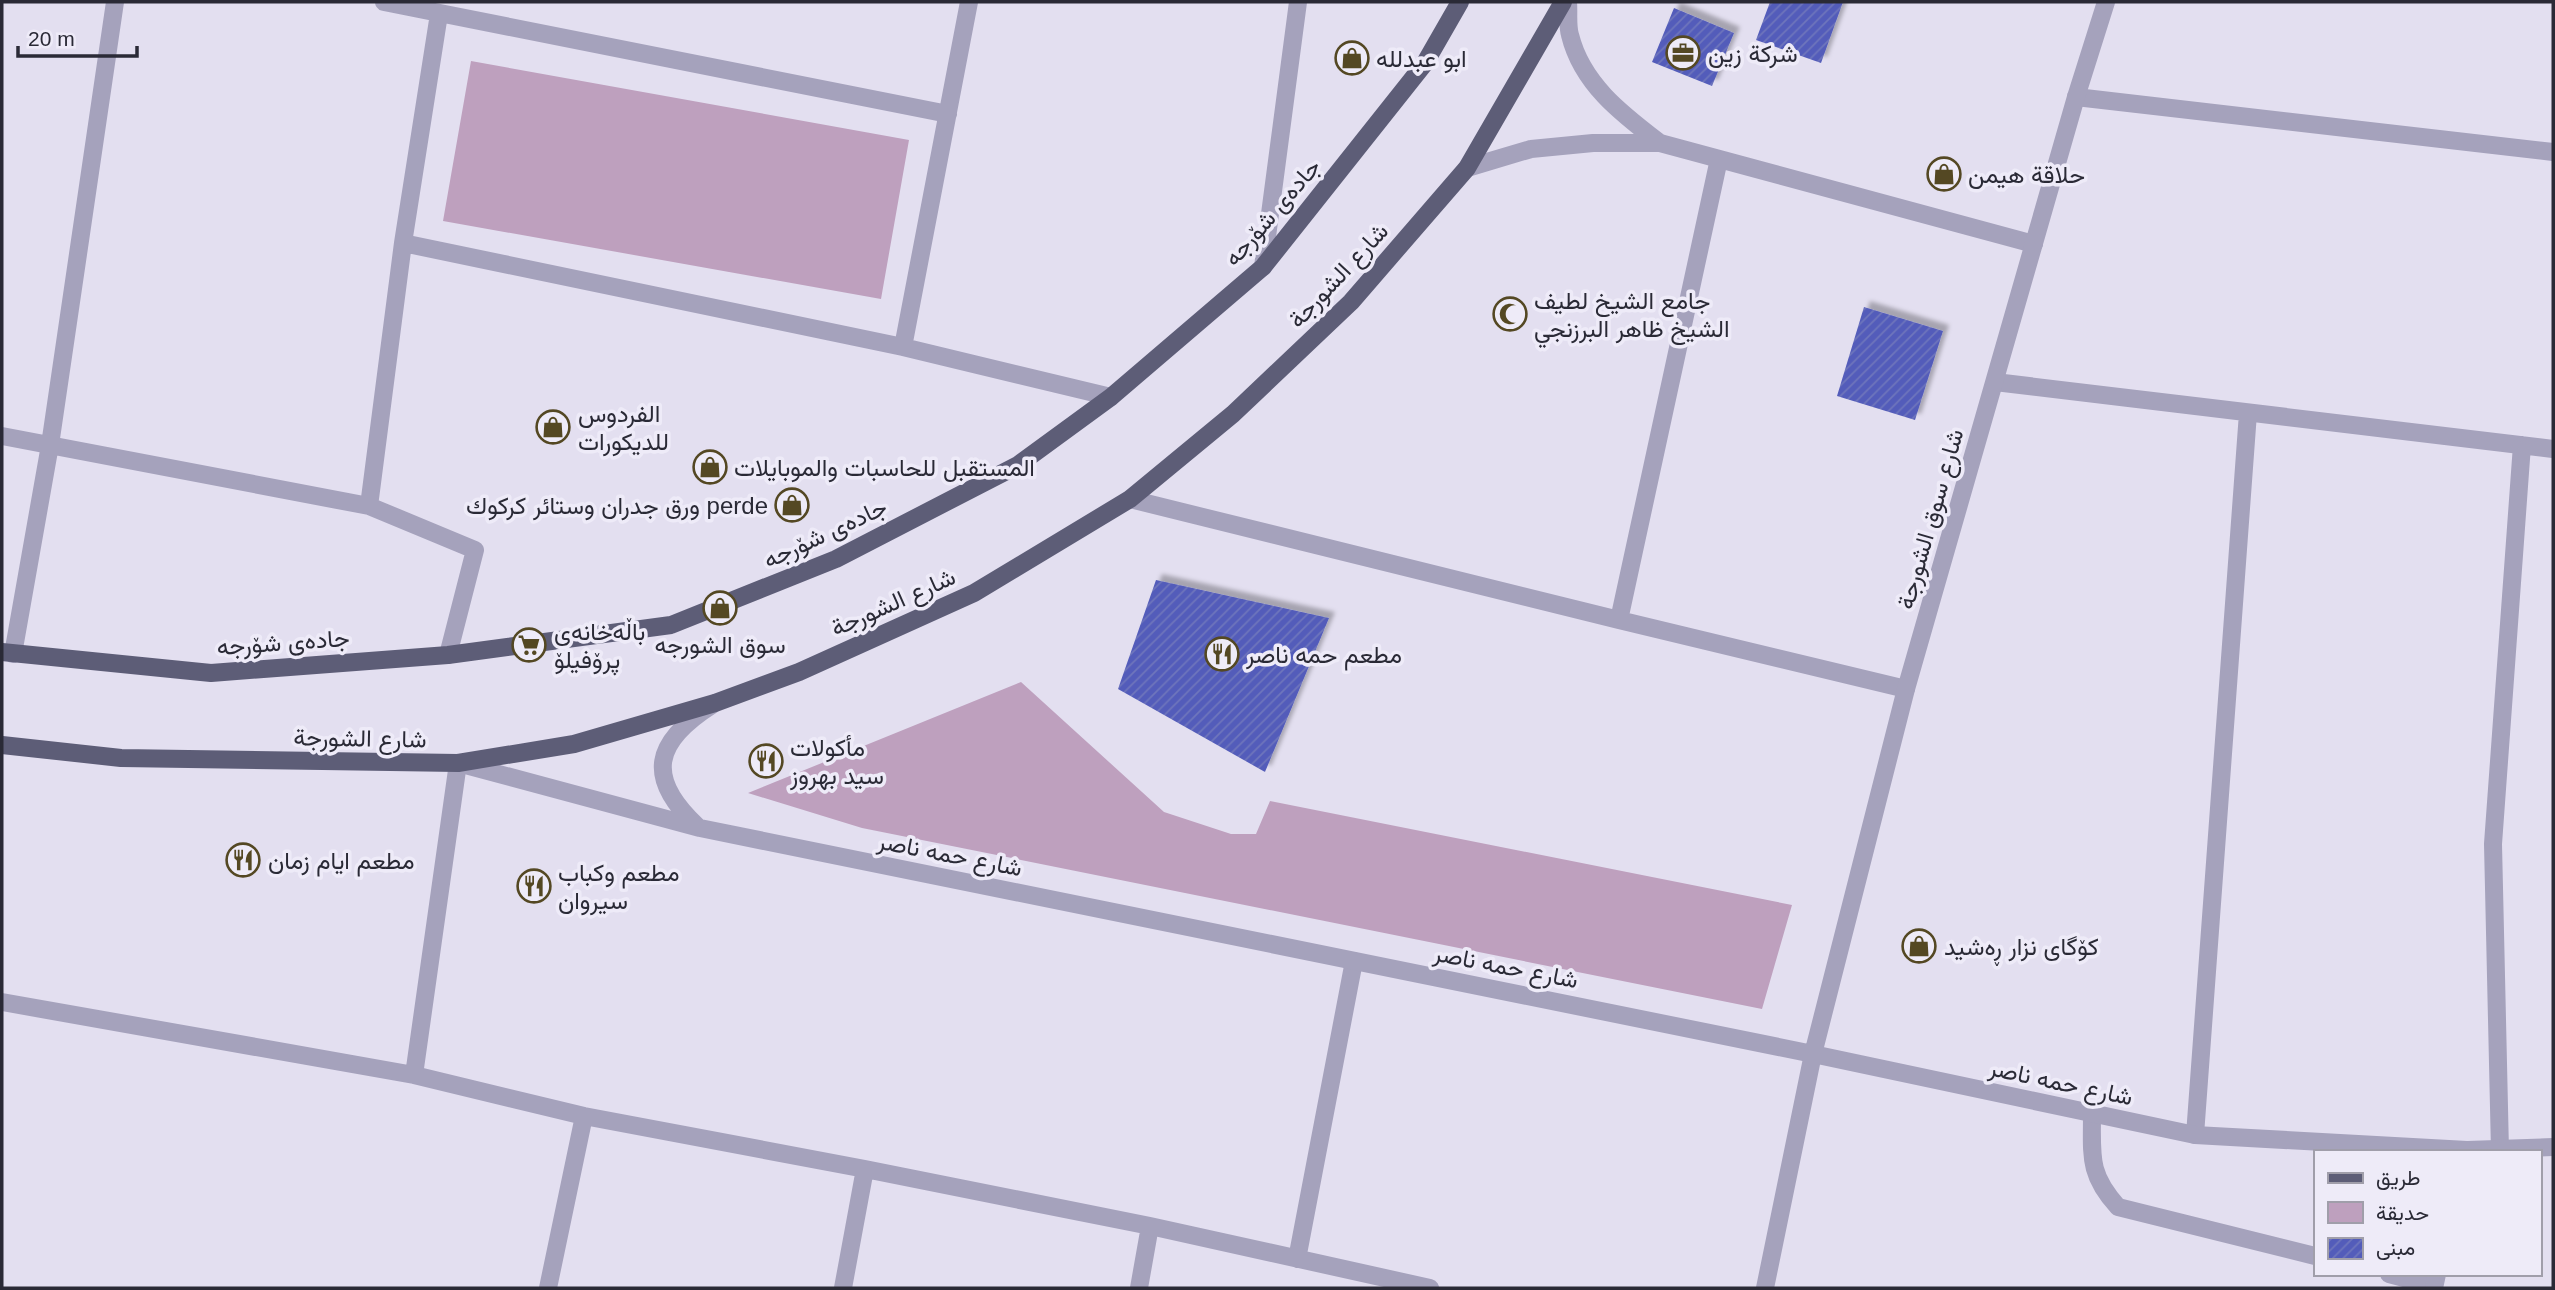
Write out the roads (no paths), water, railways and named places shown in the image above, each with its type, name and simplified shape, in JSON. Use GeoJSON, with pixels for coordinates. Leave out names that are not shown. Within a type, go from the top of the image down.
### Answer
{"type":"FeatureCollection","features":[{"type":"Feature","properties":{"kind":"main road","name":"جادەی شۆرجە"},"geometry":{"type":"LineString","coordinates":[[8,653],[211,673],[448,655],[671,625],[836,559],[1018,465],[1111,397],[1263,267],[1425,63],[1461,2]]}},
{"type":"Feature","properties":{"kind":"main road","name":"شارع الشورجة"},"geometry":{"type":"LineString","coordinates":[[2,745],[121,758],[457,763],[574,744],[715,703],[799,672],[974,593],[1130,499],[1233,414],[1352,302],[1467,168],[1566,2]]}},
{"type":"Feature","properties":{"kind":"street"},"geometry":{"type":"LineString","coordinates":[[8,653],[50,445],[115,2]]}},
{"type":"Feature","properties":{"kind":"street"},"geometry":{"type":"LineString","coordinates":[[384,2],[948,114]]}},
{"type":"Feature","properties":{"kind":"street"},"geometry":{"type":"LineString","coordinates":[[904,346],[969,2]]}},
{"type":"Feature","properties":{"kind":"street"},"geometry":{"type":"LineString","coordinates":[[1263,267],[1298,2]]}},
{"type":"Feature","properties":{"kind":"street"},"geometry":{"type":"LineString","coordinates":[[1566,2],[1569,34],[1582,65],[1612,107],[1660,143]]}},
{"type":"Feature","properties":{"kind":"street","name":"شارع سوق الشورجة"},"geometry":{"type":"LineString","coordinates":[[1765,1288],[1813,1054],[1906,689],[2076,97],[2106,2]]}},
{"type":"Feature","properties":{"kind":"street"},"geometry":{"type":"LineString","coordinates":[[369,506],[403,243],[439,14]]}},
{"type":"Feature","properties":{"kind":"street"},"geometry":{"type":"LineString","coordinates":[[2076,97],[2553,152]]}},
{"type":"Feature","properties":{"kind":"street"},"geometry":{"type":"LineString","coordinates":[[1467,168],[1531,149],[1593,143],[1660,143],[2034,244]]}},
{"type":"Feature","properties":{"kind":"street"},"geometry":{"type":"LineString","coordinates":[[1619,621],[1719,159]]}},
{"type":"Feature","properties":{"kind":"street"},"geometry":{"type":"LineString","coordinates":[[403,243],[904,346],[1111,397]]}},
{"type":"Feature","properties":{"kind":"street"},"geometry":{"type":"LineString","coordinates":[[1995,382],[2553,449]]}},
{"type":"Feature","properties":{"kind":"street"},"geometry":{"type":"LineString","coordinates":[[2195,1135],[2248,413]]}},
{"type":"Feature","properties":{"kind":"street"},"geometry":{"type":"LineString","coordinates":[[2,436],[369,506],[475,550],[448,655]]}},
{"type":"Feature","properties":{"kind":"street"},"geometry":{"type":"LineString","coordinates":[[2500,1150],[2493,844],[2522,445]]}},
{"type":"Feature","properties":{"kind":"street"},"geometry":{"type":"LineString","coordinates":[[1130,499],[1619,621],[1906,689]]}},
{"type":"Feature","properties":{"kind":"street"},"geometry":{"type":"LineString","coordinates":[[700,828],[682,812],[668,792],[662,772],[663,762],[669,743],[682,727],[715,703]]}},
{"type":"Feature","properties":{"kind":"street"},"geometry":{"type":"LineString","coordinates":[[414,1075],[457,763]]}},
{"type":"Feature","properties":{"kind":"street","name":"شارع حمه ناصر"},"geometry":{"type":"LineString","coordinates":[[457,763],[700,828],[1813,1054],[2195,1135],[2450,1150]]}},
{"type":"Feature","properties":{"kind":"street"},"geometry":{"type":"LineString","coordinates":[[1297,1259],[1354,961]]}},
{"type":"Feature","properties":{"kind":"street"},"geometry":{"type":"LineString","coordinates":[[2,1002],[414,1075],[584,1116],[1150,1226],[1430,1288]]}},
{"type":"Feature","properties":{"kind":"street"},"geometry":{"type":"LineString","coordinates":[[2091,1114],[2092,1163],[2101,1188],[2118,1207],[2314,1256]]}},
{"type":"Feature","properties":{"kind":"street"},"geometry":{"type":"LineString","coordinates":[[548,1288],[584,1116]]}},
{"type":"Feature","properties":{"kind":"street","name":"شارع حمه ناصر"},"geometry":{"type":"LineString","coordinates":[[2513,1150],[2553,1147]]}},
{"type":"Feature","properties":{"kind":"street"},"geometry":{"type":"LineString","coordinates":[[843,1288],[865,1169]]}},
{"type":"Feature","properties":{"kind":"street"},"geometry":{"type":"LineString","coordinates":[[1139,1288],[1150,1226]]}},
{"type":"Feature","properties":{"kind":"street"},"geometry":{"type":"LineString","coordinates":[[2399,1276],[2435,1283]]}},
{"type":"Feature","properties":{"kind":"place","name":"شركة زين"},"geometry":{"type":"Point","coordinates":[1683,53]}},
{"type":"Feature","properties":{"kind":"place","name":"ابو عبدلله"},"geometry":{"type":"Point","coordinates":[1352,58]}},
{"type":"Feature","properties":{"kind":"place","name":"حلاقة هيمن"},"geometry":{"type":"Point","coordinates":[1944,174]}},
{"type":"Feature","properties":{"kind":"place","name":"جامع الشيخ لطيف الشيخ ظاهر البرزنجي"},"geometry":{"type":"Point","coordinates":[1510,314]}},
{"type":"Feature","properties":{"kind":"place","name":"الفردوس للديكورات"},"geometry":{"type":"Point","coordinates":[553,427]}},
{"type":"Feature","properties":{"kind":"place","name":"المستقبل للحاسبات والموبايلات"},"geometry":{"type":"Point","coordinates":[710,467]}},
{"type":"Feature","properties":{"kind":"place","name":"ورق جدران وستائر كركوك perde"},"geometry":{"type":"Point","coordinates":[792,505]}},
{"type":"Feature","properties":{"kind":"place","name":"سوق الشورجه"},"geometry":{"type":"Point","coordinates":[720,608]}},
{"type":"Feature","properties":{"kind":"place","name":"باڵەخانەی پرۆفیلۆ"},"geometry":{"type":"Point","coordinates":[529,645]}},
{"type":"Feature","properties":{"kind":"place","name":"مطعم حمه ناصر"},"geometry":{"type":"Point","coordinates":[1222,654]}},
{"type":"Feature","properties":{"kind":"place","name":"مأكولات سيد بهروز"},"geometry":{"type":"Point","coordinates":[766,761]}},
{"type":"Feature","properties":{"kind":"place","name":"مطعم ايام زمان"},"geometry":{"type":"Point","coordinates":[243,860]}},
{"type":"Feature","properties":{"kind":"place","name":"مطعم وكباب سيروان"},"geometry":{"type":"Point","coordinates":[534,886]}},
{"type":"Feature","properties":{"kind":"place","name":"کۆگای نزار ڕەشید"},"geometry":{"type":"Point","coordinates":[1919,946]}}]}
